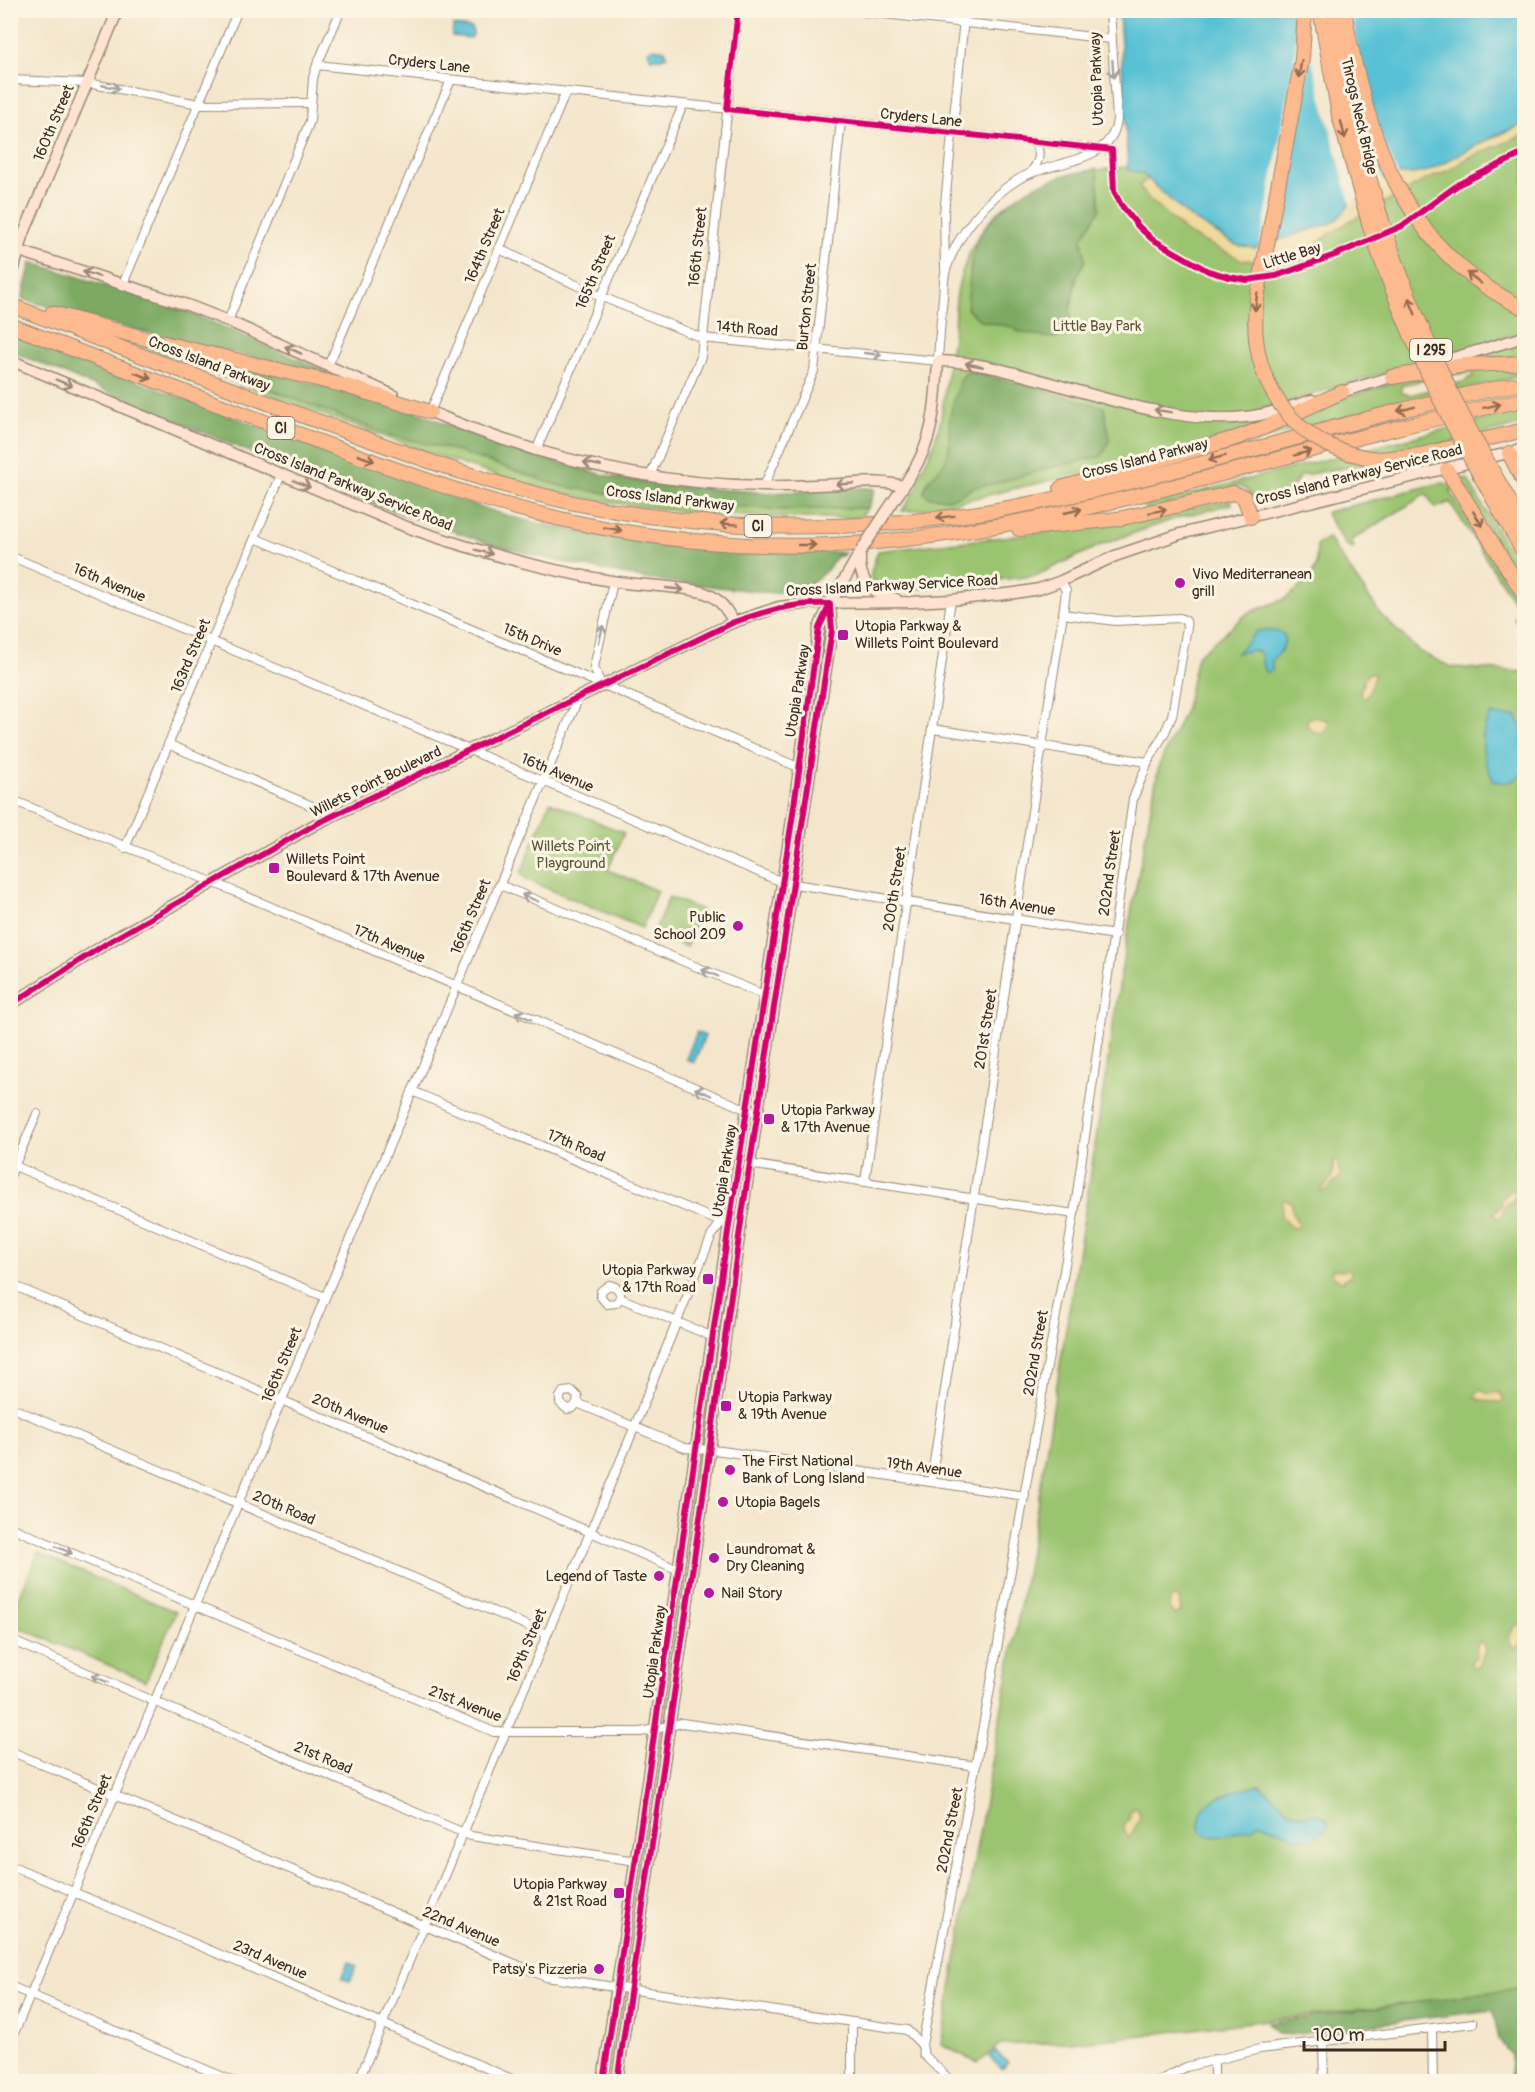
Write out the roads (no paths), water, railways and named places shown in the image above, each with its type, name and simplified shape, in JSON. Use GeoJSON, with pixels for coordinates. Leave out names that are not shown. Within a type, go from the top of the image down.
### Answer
{"type":"FeatureCollection","features":[{"type":"Feature","properties":{"kind":"highway"},"geometry":{"type":"LineString","coordinates":[[1305,10],[1302,59],[1254,317],[1260,365],[1270,389],[1281,406],[1314,437],[1335,448],[1379,459],[1400,459],[1524,430]]}},
{"type":"Feature","properties":{"kind":"highway","name":"Throgs Neck Bridge"},"geometry":{"type":"LineString","coordinates":[[1320,10],[1340,115],[1376,226]]}},
{"type":"Feature","properties":{"kind":"highway","name":"Throgs Neck Bridge"},"geometry":{"type":"LineString","coordinates":[[1334,10],[1341,58],[1376,226]]}},
{"type":"Feature","properties":{"kind":"highway"},"geometry":{"type":"LineString","coordinates":[[1344,10],[1355,69],[1367,115],[1385,163],[1408,206],[1430,237],[1456,263],[1492,291],[1524,308]]}},
{"type":"Feature","properties":{"kind":"highway","name":"I 295"},"geometry":{"type":"LineString","coordinates":[[1376,226],[1524,553]]}},
{"type":"Feature","properties":{"kind":"highway"},"geometry":{"type":"LineString","coordinates":[[10,303],[346,386],[430,411]]}},
{"type":"Feature","properties":{"kind":"highway","name":"Cross Island Parkway"},"geometry":{"type":"LineString","coordinates":[[10,303],[171,367],[489,481],[577,503],[675,519],[773,526],[881,524],[971,514],[1116,484],[1403,410],[1524,383]]}},
{"type":"Feature","properties":{"kind":"highway","name":"CI"},"geometry":{"type":"LineString","coordinates":[[10,325],[154,381],[464,492],[539,514],[637,533],[719,542],[815,545],[891,541],[992,527],[1109,503],[1404,426],[1524,400]]}},
{"type":"Feature","properties":{"kind":"highway"},"geometry":{"type":"LineString","coordinates":[[1392,377],[1465,365],[1524,363]]}},
{"type":"Feature","properties":{"kind":"highway"},"geometry":{"type":"LineString","coordinates":[[971,514],[1236,438],[1342,392]]}},
{"type":"Feature","properties":{"kind":"highway"},"geometry":{"type":"LineString","coordinates":[[1509,453],[1524,482]]}},
{"type":"Feature","properties":{"kind":"highway"},"geometry":{"type":"LineString","coordinates":[[1446,470],[1524,594]]}},
{"type":"Feature","properties":{"kind":"highway","name":"I 295"},"geometry":{"type":"LineString","coordinates":[[1486,473],[1524,527]]}},
{"type":"Feature","properties":{"kind":"highway"},"geometry":{"type":"LineString","coordinates":[[891,541],[1105,521],[1233,493],[1244,497],[1251,517]]}},
{"type":"Feature","properties":{"kind":"street","name":"160th Street"},"geometry":{"type":"LineString","coordinates":[[10,282],[15,249],[118,10]]}},
{"type":"Feature","properties":{"kind":"street"},"geometry":{"type":"LineString","coordinates":[[123,284],[238,10]]}},
{"type":"Feature","properties":{"kind":"street"},"geometry":{"type":"LineString","coordinates":[[228,321],[310,121],[317,65],[341,10]]}},
{"type":"Feature","properties":{"kind":"street","name":"166th Street"},"geometry":{"type":"LineString","coordinates":[[650,476],[701,357],[738,10]]}},
{"type":"Feature","properties":{"kind":"street"},"geometry":{"type":"LineString","coordinates":[[848,10],[1111,39]]}},
{"type":"Feature","properties":{"kind":"street"},"geometry":{"type":"LineString","coordinates":[[945,272],[943,222],[965,10]]}},
{"type":"Feature","properties":{"kind":"street","name":"Utopia Parkway"},"geometry":{"type":"LineString","coordinates":[[617,2082],[710,1450],[749,1164],[764,995],[788,883],[798,767],[819,628],[830,604],[861,551],[920,460],[929,435],[935,407],[945,272],[963,236],[983,208],[1010,185],[1030,173],[1089,155],[1100,149],[1113,134],[1117,120],[1110,10]]}},
{"type":"Feature","properties":{"kind":"street","name":"Cryders Lane"},"geometry":{"type":"LineString","coordinates":[[317,65],[1112,150]]}},
{"type":"Feature","properties":{"kind":"street"},"geometry":{"type":"LineString","coordinates":[[10,80],[87,82],[199,104],[311,102]]}},
{"type":"Feature","properties":{"kind":"street"},"geometry":{"type":"LineString","coordinates":[[328,366],[451,80]]}},
{"type":"Feature","properties":{"kind":"street","name":"164th Street"},"geometry":{"type":"LineString","coordinates":[[430,411],[566,92]]}},
{"type":"Feature","properties":{"kind":"street","name":"165th Street"},"geometry":{"type":"LineString","coordinates":[[536,451],[683,105]]}},
{"type":"Feature","properties":{"kind":"street","name":"Burton Street"},"geometry":{"type":"LineString","coordinates":[[764,486],[814,371],[841,122]]}},
{"type":"Feature","properties":{"kind":"street"},"geometry":{"type":"LineString","coordinates":[[1030,173],[1037,164],[1040,154],[1038,147],[1032,142]]}},
{"type":"Feature","properties":{"kind":"street"},"geometry":{"type":"LineString","coordinates":[[15,249],[172,300],[228,321],[430,411],[536,451],[683,481],[764,486],[874,482],[903,486]]}},
{"type":"Feature","properties":{"kind":"street","name":"14th Road"},"geometry":{"type":"LineString","coordinates":[[499,249],[600,296],[702,338],[938,361]]}},
{"type":"Feature","properties":{"kind":"street"},"geometry":{"type":"LineString","coordinates":[[938,361],[1005,371],[1138,407],[1209,417],[1235,418],[1259,415],[1342,392],[1524,337]]}},
{"type":"Feature","properties":{"kind":"street","name":"Cross Island Parkway Service Road"},"geometry":{"type":"LineString","coordinates":[[10,360],[404,526],[461,546],[534,566],[613,582],[703,592],[717,598],[734,622],[779,607],[811,603],[951,600],[1039,589],[1115,556],[1157,541],[1524,450]]}},
{"type":"Feature","properties":{"kind":"street","name":"163rd Street"},"geometry":{"type":"LineString","coordinates":[[125,848],[281,475]]}},
{"type":"Feature","properties":{"kind":"street","name":"15th Drive"},"geometry":{"type":"LineString","coordinates":[[255,538],[798,767]]}},
{"type":"Feature","properties":{"kind":"street"},"geometry":{"type":"LineString","coordinates":[[861,551],[861,573],[870,589],[884,596],[911,602]]}},
{"type":"Feature","properties":{"kind":"street","name":"16th Avenue"},"geometry":{"type":"LineString","coordinates":[[10,556],[543,782],[788,883],[1115,935]]}},
{"type":"Feature","properties":{"kind":"street","name":"201st Street"},"geometry":{"type":"LineString","coordinates":[[931,1482],[1063,614],[1065,591],[1061,581]]}},
{"type":"Feature","properties":{"kind":"street"},"geometry":{"type":"LineString","coordinates":[[601,685],[594,667],[613,582]]}},
{"type":"Feature","properties":{"kind":"street","name":"200th Street"},"geometry":{"type":"LineString","coordinates":[[865,1181],[951,600]]}},
{"type":"Feature","properties":{"kind":"street","name":"Utopia Parkway"},"geometry":{"type":"LineString","coordinates":[[603,2082],[697,1450],[725,1223],[752,1111],[788,883],[832,630],[830,604]]}},
{"type":"Feature","properties":{"kind":"street","name":"202nd Street"},"geometry":{"type":"LineString","coordinates":[[922,2044],[976,1767],[1074,1214],[1133,800],[1148,762],[1172,716],[1187,627],[1186,621],[1180,618],[1115,621],[1063,614]]}},
{"type":"Feature","properties":{"kind":"street","name":"Willets Point Boulevard"},"geometry":{"type":"LineString","coordinates":[[10,1005],[112,940],[333,815],[734,622]]}},
{"type":"Feature","properties":{"kind":"street","name":"166th Street"},"geometry":{"type":"LineString","coordinates":[[10,2043],[579,697]]}},
{"type":"Feature","properties":{"kind":"street"},"geometry":{"type":"LineString","coordinates":[[933,729],[1148,762]]}},
{"type":"Feature","properties":{"kind":"street"},"geometry":{"type":"LineString","coordinates":[[168,744],[333,815]]}},
{"type":"Feature","properties":{"kind":"street","name":"17th Avenue"},"geometry":{"type":"LineString","coordinates":[[10,799],[752,1111]]}},
{"type":"Feature","properties":{"kind":"street"},"geometry":{"type":"LineString","coordinates":[[500,885],[764,995]]}},
{"type":"Feature","properties":{"kind":"street","name":"17th Road"},"geometry":{"type":"LineString","coordinates":[[412,1091],[725,1223]]}},
{"type":"Feature","properties":{"kind":"street"},"geometry":{"type":"LineString","coordinates":[[10,1176],[37,1114]]}},
{"type":"Feature","properties":{"kind":"street"},"geometry":{"type":"LineString","coordinates":[[749,1164],[1074,1214]]}},
{"type":"Feature","properties":{"kind":"street"},"geometry":{"type":"LineString","coordinates":[[13,1165],[325,1297]]}},
{"type":"Feature","properties":{"kind":"street","name":"169th Street"},"geometry":{"type":"LineString","coordinates":[[357,2082],[634,1427],[711,1237],[725,1223]]}},
{"type":"Feature","properties":{"kind":"street","name":"20th Avenue"},"geometry":{"type":"LineString","coordinates":[[10,1284],[679,1570]]}},
{"type":"Feature","properties":{"kind":"street"},"geometry":{"type":"LineString","coordinates":[[620,1298],[712,1337]]}},
{"type":"Feature","properties":{"kind":"street","name":"19th Avenue"},"geometry":{"type":"LineString","coordinates":[[577,1403],[685,1448],[1025,1496]]}},
{"type":"Feature","properties":{"kind":"street","name":"20th Road"},"geometry":{"type":"LineString","coordinates":[[10,1407],[547,1634]]}},
{"type":"Feature","properties":{"kind":"street","name":"21st Avenue"},"geometry":{"type":"LineString","coordinates":[[10,1527],[494,1732],[641,1732],[682,1723],[976,1767]]}},
{"type":"Feature","properties":{"kind":"street","name":"21st Road"},"geometry":{"type":"LineString","coordinates":[[10,1640],[471,1836],[636,1862]]}},
{"type":"Feature","properties":{"kind":"street","name":"22nd Avenue"},"geometry":{"type":"LineString","coordinates":[[10,1751],[546,1977],[907,2030],[922,2044]]}},
{"type":"Feature","properties":{"kind":"street","name":"23rd Avenue"},"geometry":{"type":"LineString","coordinates":[[10,1864],[519,2082]]}},
{"type":"Feature","properties":{"kind":"street"},"geometry":{"type":"LineString","coordinates":[[10,1986],[235,2082]]}},
{"type":"Feature","properties":{"kind":"street"},"geometry":{"type":"LineString","coordinates":[[852,2022],[852,2082]]}},
{"type":"Feature","properties":{"kind":"street"},"geometry":{"type":"LineString","coordinates":[[1157,2082],[1186,2067],[1260,2049],[1473,2023]]}},
{"type":"Feature","properties":{"kind":"street"},"geometry":{"type":"LineString","coordinates":[[1432,2029],[1433,2082]]}},
{"type":"Feature","properties":{"kind":"street"},"geometry":{"type":"LineString","coordinates":[[1323,2040],[1324,2082]]}},
{"type":"Feature","properties":{"kind":"street"},"geometry":{"type":"LineString","coordinates":[[922,2044],[924,2055],[952,2082]]}},
{"type":"Feature","properties":{"kind":"street"},"geometry":{"type":"LineString","coordinates":[[1214,2059],[1214,2082]]}},
{"type":"Feature","properties":{"kind":"water"},"geometry":{"type":"Polygon","coordinates":[[[1119,11],[1524,11],[1524,124],[1496,135],[1428,171],[1401,174],[1377,181],[1353,197],[1346,210],[1334,222],[1255,248],[1236,245],[1188,216],[1143,174],[1128,170],[1119,11]]]}},
{"type":"Feature","properties":{"kind":"water"},"geometry":{"type":"Polygon","coordinates":[[[453,26],[472,28],[473,35],[471,38],[452,36],[453,26]]]}},
{"type":"Feature","properties":{"kind":"water"},"geometry":{"type":"Polygon","coordinates":[[[653,48],[665,50],[667,56],[651,58],[648,51],[653,48]]]}},
{"type":"Feature","properties":{"kind":"water"},"geometry":{"type":"Polygon","coordinates":[[[1266,630],[1284,634],[1285,642],[1272,660],[1272,671],[1266,673],[1261,653],[1252,650],[1237,653],[1257,631],[1266,630]]]}},
{"type":"Feature","properties":{"kind":"water"},"geometry":{"type":"Polygon","coordinates":[[[1491,714],[1517,716],[1524,737],[1524,772],[1511,782],[1494,781],[1486,764],[1483,739],[1491,714]]]}},
{"type":"Feature","properties":{"kind":"water"},"geometry":{"type":"Polygon","coordinates":[[[697,1032],[705,1036],[694,1062],[686,1059],[697,1032]]]}},
{"type":"Feature","properties":{"kind":"water"},"geometry":{"type":"Polygon","coordinates":[[[1259,1785],[1297,1814],[1316,1814],[1324,1817],[1328,1821],[1327,1829],[1312,1839],[1297,1838],[1259,1822],[1252,1829],[1219,1837],[1213,1837],[1200,1831],[1200,1818],[1209,1803],[1230,1793],[1259,1785]]]}},
{"type":"Feature","properties":{"kind":"water"},"geometry":{"type":"Polygon","coordinates":[[[349,1962],[357,1966],[350,1981],[342,1978],[349,1962]]]}},
{"type":"Feature","properties":{"kind":"water"},"geometry":{"type":"Polygon","coordinates":[[[995,2051],[1008,2062],[1002,2069],[989,2057],[995,2051]]]}},
{"type":"Feature","properties":{"kind":"place","name":"Vivo Mediterranean grill"},"geometry":{"type":"Point","coordinates":[1180,583]}},
{"type":"Feature","properties":{"kind":"place","name":"Utopia Parkway & Willets Point Boulevard"},"geometry":{"type":"Point","coordinates":[843,635]}},
{"type":"Feature","properties":{"kind":"place","name":"Willets Point Boulevard & 17th Avenue"},"geometry":{"type":"Point","coordinates":[274,868]}},
{"type":"Feature","properties":{"kind":"place","name":"Public School 209"},"geometry":{"type":"Point","coordinates":[738,926]}},
{"type":"Feature","properties":{"kind":"place","name":"Utopia Parkway & 17th Avenue"},"geometry":{"type":"Point","coordinates":[769,1119]}},
{"type":"Feature","properties":{"kind":"place","name":"Utopia Parkway & 17th Road"},"geometry":{"type":"Point","coordinates":[708,1279]}},
{"type":"Feature","properties":{"kind":"place","name":"Utopia Parkway & 19th Avenue"},"geometry":{"type":"Point","coordinates":[726,1406]}},
{"type":"Feature","properties":{"kind":"place","name":"The First National Bank of Long Island"},"geometry":{"type":"Point","coordinates":[730,1470]}},
{"type":"Feature","properties":{"kind":"place","name":"Utopia Bagels"},"geometry":{"type":"Point","coordinates":[723,1502]}},
{"type":"Feature","properties":{"kind":"place","name":"Laundromat & Dry Cleaning"},"geometry":{"type":"Point","coordinates":[714,1558]}},
{"type":"Feature","properties":{"kind":"place","name":"Legend of Taste"},"geometry":{"type":"Point","coordinates":[659,1576]}},
{"type":"Feature","properties":{"kind":"place","name":"Nail Story"},"geometry":{"type":"Point","coordinates":[709,1593]}},
{"type":"Feature","properties":{"kind":"place","name":"Utopia Parkway & 21st Road"},"geometry":{"type":"Point","coordinates":[619,1893]}},
{"type":"Feature","properties":{"kind":"place","name":"Patsy's Pizzeria"},"geometry":{"type":"Point","coordinates":[599,1969]}},
{"type":"Feature","properties":{"kind":"park label","name":"Little Bay Park"},"geometry":{"type":"Point","coordinates":[1097,326]}},
{"type":"Feature","properties":{"kind":"park label","name":"Willets Point Playground"},"geometry":{"type":"Point","coordinates":[571,854]}}]}
